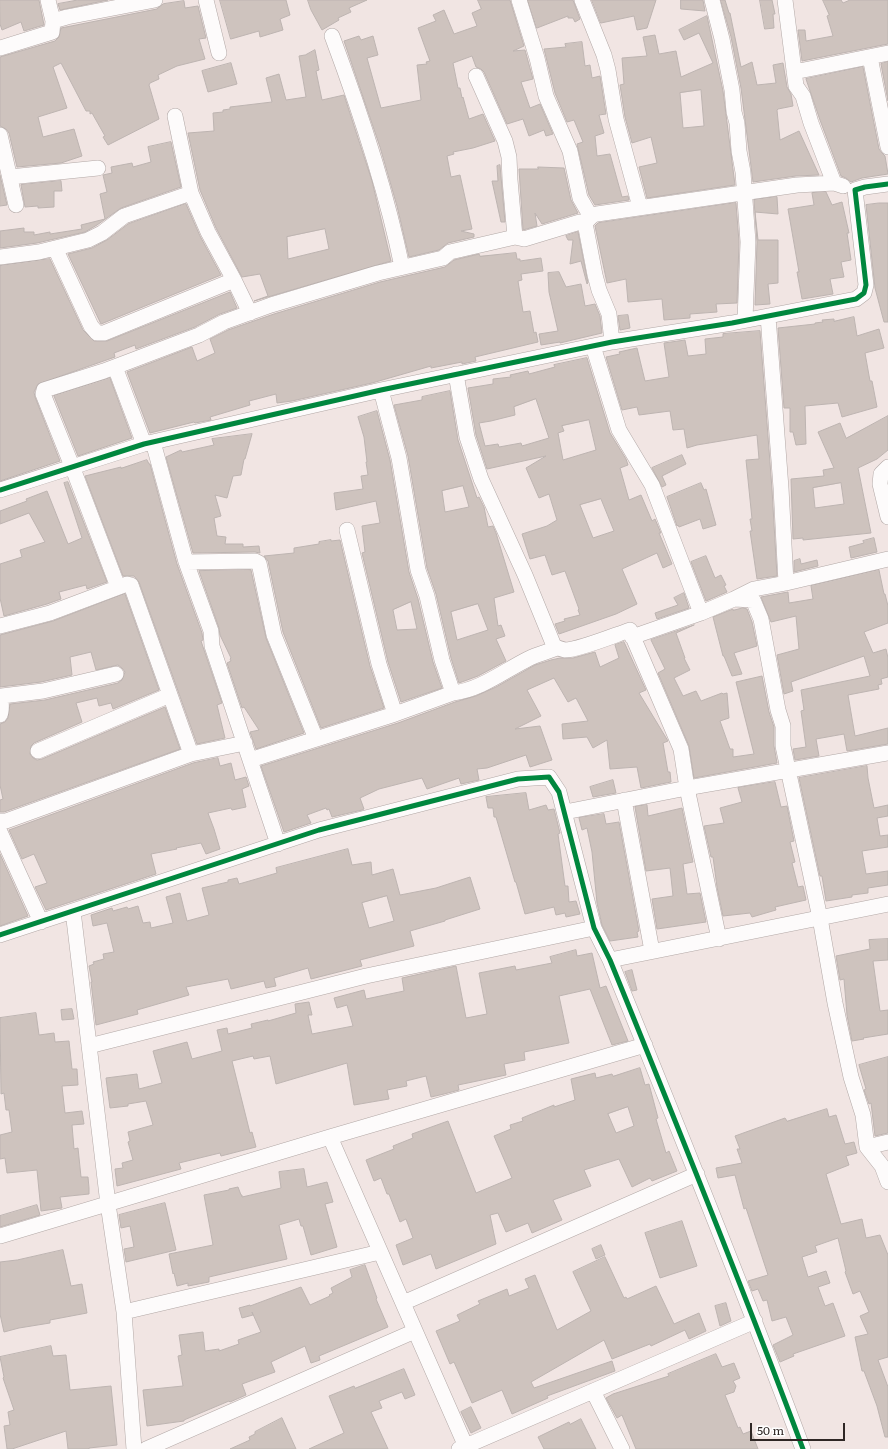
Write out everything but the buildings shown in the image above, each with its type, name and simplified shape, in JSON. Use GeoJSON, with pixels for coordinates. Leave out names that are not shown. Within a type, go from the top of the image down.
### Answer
{"type":"FeatureCollection","features":[{"type":"Feature","properties":{"kind":"street"},"geometry":{"type":"LineString","coordinates":[[0,48],[52,32],[53,21],[48,0]]}},
{"type":"Feature","properties":{"kind":"street"},"geometry":{"type":"LineString","coordinates":[[53,21],[155,0]]}},
{"type":"Feature","properties":{"kind":"street"},"geometry":{"type":"LineString","coordinates":[[206,0],[219,53]]}},
{"type":"Feature","properties":{"kind":"street"},"geometry":{"type":"LineString","coordinates":[[519,0],[537,58],[546,96],[570,151],[580,198],[588,220],[595,275],[599,290],[609,314],[612,342]]}},
{"type":"Feature","properties":{"kind":"street"},"geometry":{"type":"LineString","coordinates":[[582,0],[604,55],[616,119],[640,207]]}},
{"type":"Feature","properties":{"kind":"street"},"geometry":{"type":"LineString","coordinates":[[712,0],[722,39],[732,90],[734,112],[738,123],[748,242],[744,320]]}},
{"type":"Feature","properties":{"kind":"street"},"geometry":{"type":"LineString","coordinates":[[785,0],[796,86],[802,96],[834,183]]}},
{"type":"Feature","properties":{"kind":"street"},"geometry":{"type":"LineString","coordinates":[[332,36],[353,93],[381,182],[394,227],[402,267]]}},
{"type":"Feature","properties":{"kind":"street"},"geometry":{"type":"LineString","coordinates":[[794,72],[888,53]]}},
{"type":"Feature","properties":{"kind":"street"},"geometry":{"type":"LineString","coordinates":[[870,57],[888,147]]}},
{"type":"Feature","properties":{"kind":"street"},"geometry":{"type":"LineString","coordinates":[[476,76],[505,141],[509,157],[515,237]]}},
{"type":"Feature","properties":{"kind":"street"},"geometry":{"type":"LineString","coordinates":[[175,116],[192,193],[208,232],[250,313]]}},
{"type":"Feature","properties":{"kind":"street"},"geometry":{"type":"LineString","coordinates":[[0,135],[16,205]]}},
{"type":"Feature","properties":{"kind":"street"},"geometry":{"type":"LineString","coordinates":[[10,177],[98,168]]}},
{"type":"Feature","properties":{"kind":"street"},"geometry":{"type":"LineString","coordinates":[[118,587],[43,392],[44,390],[115,367],[199,335],[224,322],[279,303],[402,267],[443,258],[450,252],[515,237],[524,239],[588,220],[597,214],[797,185],[834,183],[855,190],[888,184]]}},
{"type":"Feature","properties":{"kind":"street"},"geometry":{"type":"LineString","coordinates":[[0,490],[148,443],[381,390],[612,342],[768,316],[856,299],[864,293],[866,285],[855,190]]}},
{"type":"Feature","properties":{"kind":"street"},"geometry":{"type":"LineString","coordinates":[[0,257],[39,252],[88,240],[102,233],[124,216],[192,193]]}},
{"type":"Feature","properties":{"kind":"street"},"geometry":{"type":"LineString","coordinates":[[55,248],[91,326],[94,332],[97,333],[104,333],[234,280]]}},
{"type":"Feature","properties":{"kind":"street"},"geometry":{"type":"LineString","coordinates":[[768,316],[781,488],[786,582]]}},
{"type":"Feature","properties":{"kind":"street"},"geometry":{"type":"LineString","coordinates":[[593,346],[619,430],[652,485],[701,612]]}},
{"type":"Feature","properties":{"kind":"street"},"geometry":{"type":"LineString","coordinates":[[115,367],[148,443],[186,562],[211,630],[212,646],[278,844]]}},
{"type":"Feature","properties":{"kind":"street"},"geometry":{"type":"LineString","coordinates":[[456,374],[467,437],[481,479],[525,575],[554,646],[557,648]]}},
{"type":"Feature","properties":{"kind":"street"},"geometry":{"type":"LineString","coordinates":[[381,390],[399,458],[418,570],[427,596],[442,660],[453,693]]}},
{"type":"Feature","properties":{"kind":"street"},"geometry":{"type":"LineString","coordinates":[[888,467],[881,474],[880,484],[885,493],[888,517]]}},
{"type":"Feature","properties":{"kind":"street"},"geometry":{"type":"LineString","coordinates":[[347,530],[379,664],[395,714]]}},
{"type":"Feature","properties":{"kind":"street"},"geometry":{"type":"LineString","coordinates":[[632,637],[701,612],[734,599],[754,589],[888,559]]}},
{"type":"Feature","properties":{"kind":"street"},"geometry":{"type":"LineString","coordinates":[[186,562],[255,561],[259,563],[274,635],[316,739]]}},
{"type":"Feature","properties":{"kind":"street"},"geometry":{"type":"LineString","coordinates":[[0,626],[50,613],[118,587],[127,584],[131,585],[191,754]]}},
{"type":"Feature","properties":{"kind":"street"},"geometry":{"type":"LineString","coordinates":[[734,599],[753,600],[761,619],[778,710],[783,726],[783,746],[820,918],[835,1003],[848,1062],[863,1115],[867,1148],[882,1166],[888,1182]]}},
{"type":"Feature","properties":{"kind":"street"},"geometry":{"type":"LineString","coordinates":[[250,760],[395,714],[453,693],[475,688],[530,658],[557,648],[567,650],[578,648],[630,630],[681,749],[687,788],[719,939]]}},
{"type":"Feature","properties":{"kind":"street"},"geometry":{"type":"LineString","coordinates":[[0,715],[0,698],[2,696],[43,691],[116,674]]}},
{"type":"Feature","properties":{"kind":"street"},"geometry":{"type":"LineString","coordinates":[[38,750],[170,695]]}},
{"type":"Feature","properties":{"kind":"street"},"geometry":{"type":"LineString","coordinates":[[0,821],[6,821],[191,754],[244,743]]}},
{"type":"Feature","properties":{"kind":"street"},"geometry":{"type":"LineString","coordinates":[[565,812],[687,788],[888,753]]}},
{"type":"Feature","properties":{"kind":"street"},"geometry":{"type":"LineString","coordinates":[[0,935],[319,830],[518,779],[549,777],[560,792],[594,928],[610,960],[697,1174],[755,1321],[802,1449]]}},
{"type":"Feature","properties":{"kind":"street"},"geometry":{"type":"LineString","coordinates":[[624,800],[652,951]]}},
{"type":"Feature","properties":{"kind":"street"},"geometry":{"type":"LineString","coordinates":[[0,832],[41,922]]}},
{"type":"Feature","properties":{"kind":"street"},"geometry":{"type":"LineString","coordinates":[[610,960],[888,904]]}},
{"type":"Feature","properties":{"kind":"street"},"geometry":{"type":"LineString","coordinates":[[73,911],[108,1204],[124,1312],[134,1449]]}},
{"type":"Feature","properties":{"kind":"street"},"geometry":{"type":"LineString","coordinates":[[89,1046],[366,976],[594,928]]}},
{"type":"Feature","properties":{"kind":"street"},"geometry":{"type":"LineString","coordinates":[[0,1236],[330,1137],[645,1045]]}},
{"type":"Feature","properties":{"kind":"street"},"geometry":{"type":"LineString","coordinates":[[330,1137],[403,1303],[464,1448],[755,1321]]}},
{"type":"Feature","properties":{"kind":"street"},"geometry":{"type":"LineString","coordinates":[[867,1148],[888,1142]]}},
{"type":"Feature","properties":{"kind":"street"},"geometry":{"type":"LineString","coordinates":[[403,1303],[697,1174]]}},
{"type":"Feature","properties":{"kind":"street"},"geometry":{"type":"LineString","coordinates":[[124,1312],[380,1252]]}},
{"type":"Feature","properties":{"kind":"street"},"geometry":{"type":"LineString","coordinates":[[146,1449],[415,1331]]}},
{"type":"Feature","properties":{"kind":"street"},"geometry":{"type":"LineString","coordinates":[[593,1391],[622,1449]]}},
{"type":"Feature","properties":{"kind":"cycle path"},"geometry":{"type":"LineString","coordinates":[[0,490],[144,444],[381,390],[612,342],[732,323],[856,299],[864,293],[866,285],[855,190],[888,184]]}},
{"type":"Feature","properties":{"kind":"cycle path"},"geometry":{"type":"LineString","coordinates":[[0,935],[319,830],[518,779],[549,777],[559,792],[594,928],[610,960],[684,1143],[803,1449]]}}]}
